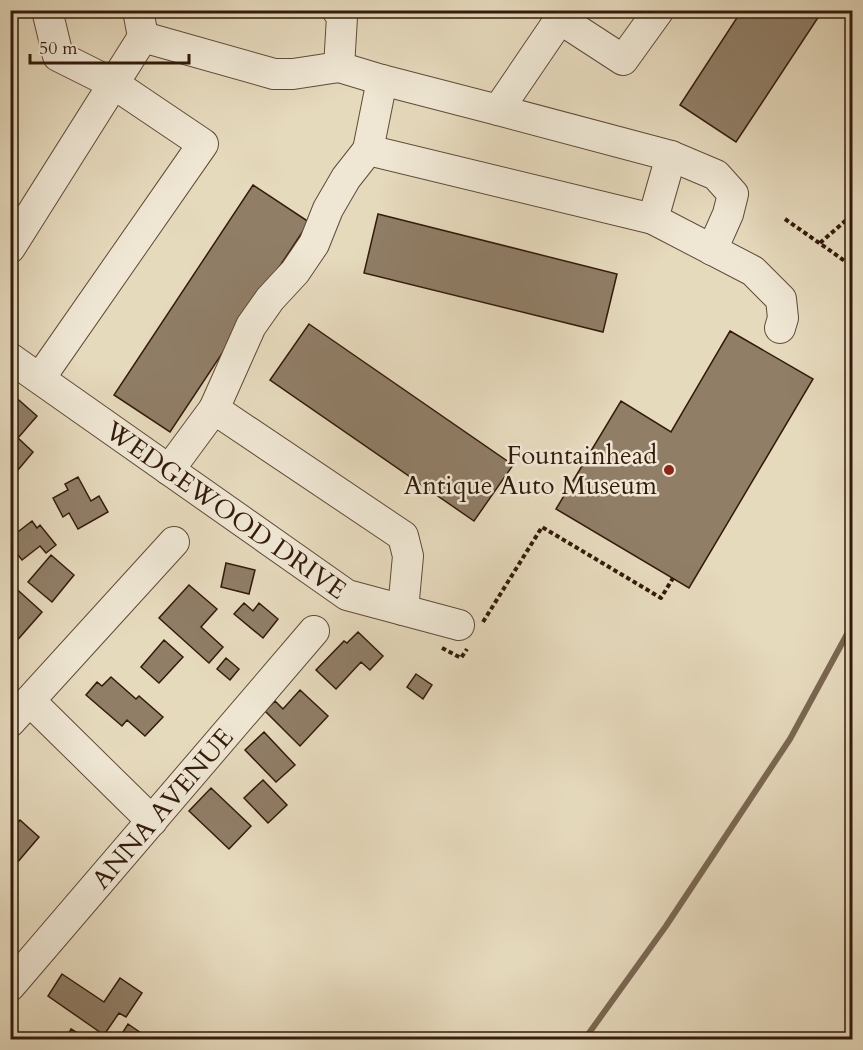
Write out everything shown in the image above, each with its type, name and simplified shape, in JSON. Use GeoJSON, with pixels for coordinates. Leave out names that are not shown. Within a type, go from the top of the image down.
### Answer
{"type":"FeatureCollection","features":[{"type":"Feature","properties":{"kind":"street"},"geometry":{"type":"LineString","coordinates":[[40,378],[203,144],[114,84],[58,56],[47,10]]}},
{"type":"Feature","properties":{"kind":"street"},"geometry":{"type":"LineString","coordinates":[[498,110],[563,15],[624,60],[659,10]]}},
{"type":"Feature","properties":{"kind":"street"},"geometry":{"type":"LineString","coordinates":[[339,67],[342,12]]}},
{"type":"Feature","properties":{"kind":"street"},"geometry":{"type":"LineString","coordinates":[[10,248],[114,84],[141,24],[274,74],[293,74],[339,67],[671,156],[716,174],[733,194],[728,214],[712,249]]}},
{"type":"Feature","properties":{"kind":"street"},"geometry":{"type":"LineString","coordinates":[[169,470],[214,409],[251,326],[270,299],[295,272],[314,244],[328,209],[346,178],[368,150],[382,80]]}},
{"type":"Feature","properties":{"kind":"street"},"geometry":{"type":"LineString","coordinates":[[368,150],[653,219],[753,271],[781,300],[783,318],[780,328]]}},
{"type":"Feature","properties":{"kind":"street"},"geometry":{"type":"LineString","coordinates":[[653,219],[671,156]]}},
{"type":"Feature","properties":{"kind":"street","name":"WEDGEWOOD DRIVE"},"geometry":{"type":"LineString","coordinates":[[10,358],[347,595],[403,610],[462,635]]}},
{"type":"Feature","properties":{"kind":"street"},"geometry":{"type":"LineString","coordinates":[[214,409],[403,536],[408,556],[403,610]]}},
{"type":"Feature","properties":{"kind":"street"},"geometry":{"type":"LineString","coordinates":[[152,821],[20,712],[174,542]]}},
{"type":"Feature","properties":{"kind":"street","name":"ANNA AVENUE"},"geometry":{"type":"LineString","coordinates":[[10,986],[314,631]]}},
{"type":"Feature","properties":{"kind":"path"},"geometry":{"type":"LineString","coordinates":[[820,243],[852,214]]}},
{"type":"Feature","properties":{"kind":"path"},"geometry":{"type":"LineString","coordinates":[[785,219],[852,266]]}},
{"type":"Feature","properties":{"kind":"path"},"geometry":{"type":"LineString","coordinates":[[462,635],[542,527],[661,598],[673,578]]}},
{"type":"Feature","properties":{"kind":"building"},"geometry":{"type":"Polygon","coordinates":[[[742,10],[823,10],[736,142],[680,105],[742,10]]]}},
{"type":"Feature","properties":{"kind":"building"},"geometry":{"type":"Polygon","coordinates":[[[253,185],[309,222],[170,432],[114,395],[253,185]]]}},
{"type":"Feature","properties":{"kind":"building"},"geometry":{"type":"Polygon","coordinates":[[[378,214],[617,274],[603,332],[364,273],[378,214]]]}},
{"type":"Feature","properties":{"kind":"building"},"geometry":{"type":"Polygon","coordinates":[[[309,324],[513,465],[474,521],[270,380],[309,324]]]}},
{"type":"Feature","properties":{"kind":"building","name":"Fountainhead Antique Auto Museum"},"geometry":{"type":"Polygon","coordinates":[[[730,331],[813,379],[689,588],[556,509],[621,401],[671,432],[730,331]]]}},
{"type":"Feature","properties":{"kind":"building"},"geometry":{"type":"Polygon","coordinates":[[[12,394],[37,416],[18,438],[10,431],[12,394]]]}},
{"type":"Feature","properties":{"kind":"building"},"geometry":{"type":"Polygon","coordinates":[[[18,438],[33,452],[18,470],[10,463],[10,447],[18,438]]]}},
{"type":"Feature","properties":{"kind":"building"},"geometry":{"type":"Polygon","coordinates":[[[78,477],[91,501],[99,496],[108,512],[78,529],[69,513],[63,517],[53,498],[68,490],[65,484],[78,477]]]}},
{"type":"Feature","properties":{"kind":"building"},"geometry":{"type":"Polygon","coordinates":[[[32,521],[37,528],[40,525],[56,545],[46,553],[40,546],[22,560],[10,545],[10,538],[32,521]]]}},
{"type":"Feature","properties":{"kind":"building"},"geometry":{"type":"Polygon","coordinates":[[[51,555],[74,575],[52,602],[28,582],[51,555]]]}},
{"type":"Feature","properties":{"kind":"building"},"geometry":{"type":"Polygon","coordinates":[[[226,563],[255,570],[249,594],[221,587],[226,563]]]}},
{"type":"Feature","properties":{"kind":"building"},"geometry":{"type":"Polygon","coordinates":[[[11,584],[42,612],[13,645],[10,643],[11,584]]]}},
{"type":"Feature","properties":{"kind":"building"},"geometry":{"type":"Polygon","coordinates":[[[189,585],[217,609],[201,627],[223,647],[209,663],[159,618],[189,585]]]}},
{"type":"Feature","properties":{"kind":"building"},"geometry":{"type":"Polygon","coordinates":[[[244,603],[253,611],[259,603],[278,619],[263,638],[234,614],[244,603]]]}},
{"type":"Feature","properties":{"kind":"building"},"geometry":{"type":"Polygon","coordinates":[[[358,632],[383,656],[370,670],[361,662],[336,689],[316,670],[344,641],[347,643],[358,632]]]}},
{"type":"Feature","properties":{"kind":"building"},"geometry":{"type":"Polygon","coordinates":[[[164,640],[183,657],[159,683],[141,667],[164,640]]]}},
{"type":"Feature","properties":{"kind":"building"},"geometry":{"type":"Polygon","coordinates":[[[226,658],[239,669],[230,680],[217,669],[226,658]]]}},
{"type":"Feature","properties":{"kind":"building"},"geometry":{"type":"Polygon","coordinates":[[[416,674],[432,685],[423,699],[407,687],[416,674]]]}},
{"type":"Feature","properties":{"kind":"building"},"geometry":{"type":"Polygon","coordinates":[[[111,677],[136,699],[139,696],[163,717],[145,736],[127,720],[122,726],[86,695],[97,682],[102,686],[111,677]]]}},
{"type":"Feature","properties":{"kind":"building"},"geometry":{"type":"Polygon","coordinates":[[[300,690],[328,716],[300,746],[265,711],[275,701],[283,709],[300,690]]]}},
{"type":"Feature","properties":{"kind":"building"},"geometry":{"type":"Polygon","coordinates":[[[264,732],[295,765],[276,782],[245,750],[264,732]]]}},
{"type":"Feature","properties":{"kind":"building"},"geometry":{"type":"Polygon","coordinates":[[[263,780],[287,805],[268,823],[244,798],[263,780]]]}},
{"type":"Feature","properties":{"kind":"building"},"geometry":{"type":"Polygon","coordinates":[[[211,788],[251,826],[229,849],[189,811],[211,788]]]}},
{"type":"Feature","properties":{"kind":"building"},"geometry":{"type":"Polygon","coordinates":[[[20,820],[39,837],[10,871],[10,830],[20,820]]]}},
{"type":"Feature","properties":{"kind":"building"},"geometry":{"type":"Polygon","coordinates":[[[62,974],[104,1002],[120,978],[142,993],[126,1017],[119,1013],[104,1035],[48,996],[62,974]]]}},
{"type":"Feature","properties":{"kind":"building"},"geometry":{"type":"Polygon","coordinates":[[[128,1024],[141,1033],[137,1040],[118,1040],[128,1024]]]}},
{"type":"Feature","properties":{"kind":"building"},"geometry":{"type":"Polygon","coordinates":[[[71,1029],[89,1040],[65,1040],[71,1029]]]}},
{"type":"Feature","properties":{"kind":"waterway"},"geometry":{"type":"LineString","coordinates":[[584,1040],[666,926],[790,739],[852,625]]}},
{"type":"Feature","properties":{"kind":"place","name":"Fountainhead Antique Auto Museum"},"geometry":{"type":"Point","coordinates":[669,470]}}]}
